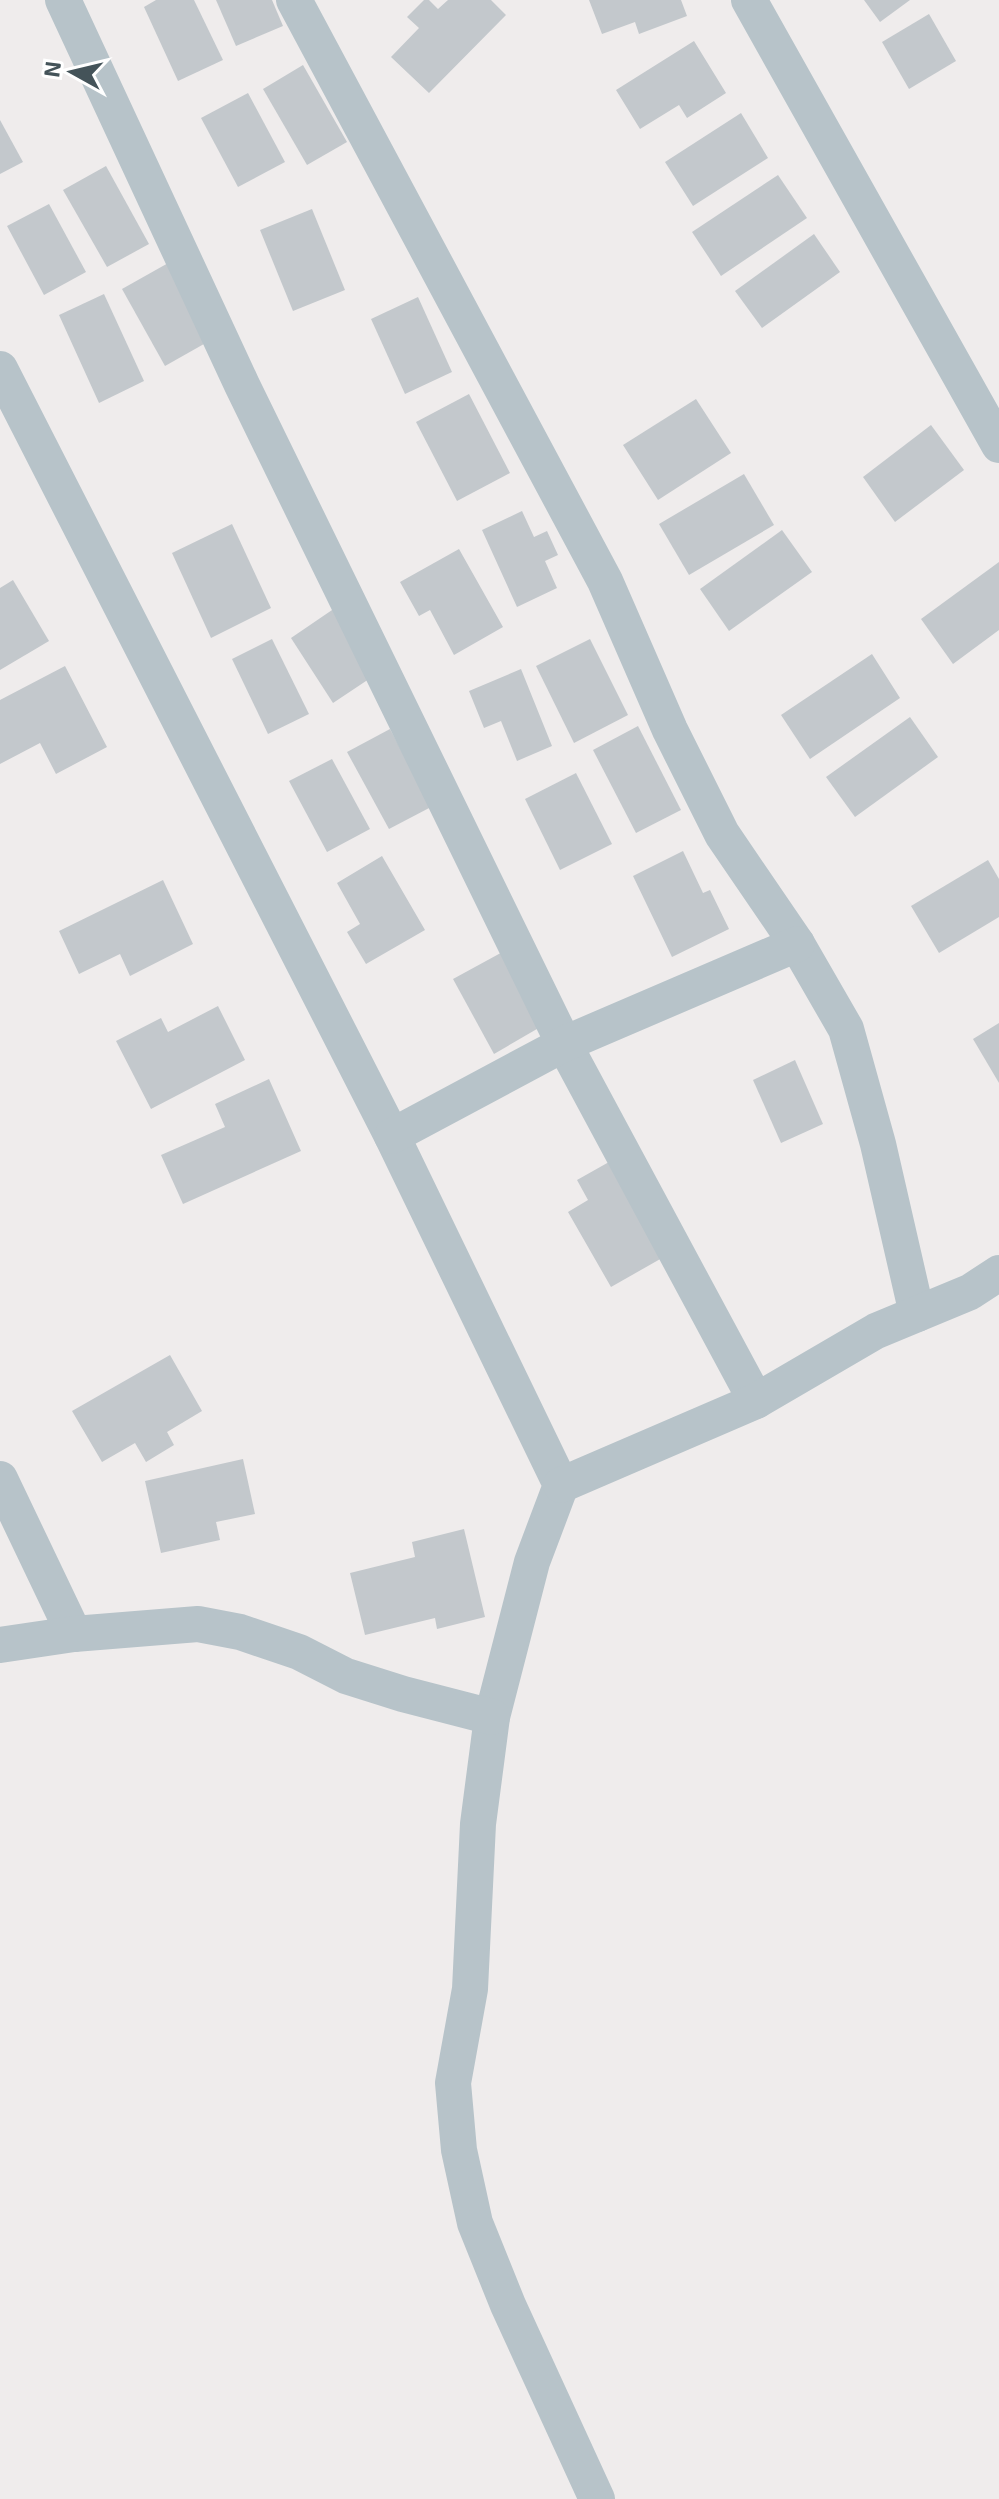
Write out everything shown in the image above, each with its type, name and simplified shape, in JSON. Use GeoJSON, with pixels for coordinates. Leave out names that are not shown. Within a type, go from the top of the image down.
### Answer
{"type":"FeatureCollection","features":[{"type":"Feature","properties":{"kind":"street"},"geometry":{"type":"LineString","coordinates":[[63,0],[242,385],[564,1044],[756,1401]]}},
{"type":"Feature","properties":{"kind":"street"},"geometry":{"type":"LineString","coordinates":[[294,0],[605,581],[670,730],[722,834],[797,944],[846,1029],[878,1144],[917,1314]]}},
{"type":"Feature","properties":{"kind":"street"},"geometry":{"type":"LineString","coordinates":[[749,0],[999,445]]}},
{"type":"Feature","properties":{"kind":"street"},"geometry":{"type":"LineString","coordinates":[[0,369],[392,1136],[561,1485]]}},
{"type":"Feature","properties":{"kind":"street"},"geometry":{"type":"LineString","coordinates":[[392,1136],[564,1044],[797,944]]}},
{"type":"Feature","properties":{"kind":"street"},"geometry":{"type":"LineString","coordinates":[[597,2499],[508,2305],[475,2223],[459,2150],[453,2083],[470,1989],[478,1824],[492,1717],[532,1562],[561,1485],[756,1401],[876,1331],[970,1292],[999,1273]]}},
{"type":"Feature","properties":{"kind":"street"},"geometry":{"type":"LineString","coordinates":[[0,1479],[74,1634]]}},
{"type":"Feature","properties":{"kind":"street"},"geometry":{"type":"LineString","coordinates":[[0,1645],[74,1634],[198,1624],[240,1632],[299,1652],[346,1676],[492,1717]]}},
{"type":"Feature","properties":{"kind":"building"},"geometry":{"type":"Polygon","coordinates":[[[156,0],[194,0],[223,60],[178,81],[144,7],[156,0]]]}},
{"type":"Feature","properties":{"kind":"building"},"geometry":{"type":"Polygon","coordinates":[[[216,0],[272,0],[283,26],[236,46],[216,0]]]}},
{"type":"Feature","properties":{"kind":"building"},"geometry":{"type":"Polygon","coordinates":[[[424,0],[429,0],[438,9],[448,0],[491,0],[506,15],[429,93],[391,57],[419,28],[407,17],[424,0]]]}},
{"type":"Feature","properties":{"kind":"building"},"geometry":{"type":"Polygon","coordinates":[[[589,0],[681,0],[687,16],[639,34],[635,22],[602,34],[589,0]]]}},
{"type":"Feature","properties":{"kind":"building"},"geometry":{"type":"Polygon","coordinates":[[[864,0],[910,0],[880,22],[864,0]]]}},
{"type":"Feature","properties":{"kind":"building"},"geometry":{"type":"Polygon","coordinates":[[[929,14],[956,61],[909,89],[882,42],[929,14]]]}},
{"type":"Feature","properties":{"kind":"building"},"geometry":{"type":"Polygon","coordinates":[[[694,41],[726,93],[687,118],[679,105],[640,129],[616,90],[694,41]]]}},
{"type":"Feature","properties":{"kind":"building"},"geometry":{"type":"Polygon","coordinates":[[[303,65],[347,142],[307,165],[263,89],[303,65]]]}},
{"type":"Feature","properties":{"kind":"building"},"geometry":{"type":"Polygon","coordinates":[[[248,93],[285,162],[238,187],[201,118],[248,93]]]}},
{"type":"Feature","properties":{"kind":"building"},"geometry":{"type":"Polygon","coordinates":[[[741,113],[768,158],[693,206],[665,162],[741,113]]]}},
{"type":"Feature","properties":{"kind":"building"},"geometry":{"type":"Polygon","coordinates":[[[0,120],[23,162],[0,174],[0,120]]]}},
{"type":"Feature","properties":{"kind":"building"},"geometry":{"type":"Polygon","coordinates":[[[106,166],[149,244],[107,267],[63,190],[106,166]]]}},
{"type":"Feature","properties":{"kind":"building"},"geometry":{"type":"Polygon","coordinates":[[[778,175],[807,218],[721,276],[692,232],[778,175]]]}},
{"type":"Feature","properties":{"kind":"building"},"geometry":{"type":"Polygon","coordinates":[[[49,204],[86,272],[44,295],[7,226],[49,204]]]}},
{"type":"Feature","properties":{"kind":"building"},"geometry":{"type":"Polygon","coordinates":[[[312,209],[345,290],[293,311],[260,230],[312,209]]]}},
{"type":"Feature","properties":{"kind":"building"},"geometry":{"type":"Polygon","coordinates":[[[814,234],[840,272],[762,328],[735,291],[814,234]]]}},
{"type":"Feature","properties":{"kind":"building"},"geometry":{"type":"Polygon","coordinates":[[[170,262],[211,340],[165,366],[122,289],[170,262]]]}},
{"type":"Feature","properties":{"kind":"building"},"geometry":{"type":"Polygon","coordinates":[[[104,294],[144,381],[99,403],[59,315],[104,294]]]}},
{"type":"Feature","properties":{"kind":"building"},"geometry":{"type":"Polygon","coordinates":[[[418,297],[452,372],[405,394],[371,319],[418,297]]]}},
{"type":"Feature","properties":{"kind":"building"},"geometry":{"type":"Polygon","coordinates":[[[469,394],[510,473],[457,501],[416,422],[469,394]]]}},
{"type":"Feature","properties":{"kind":"building"},"geometry":{"type":"Polygon","coordinates":[[[696,399],[731,453],[658,500],[623,445],[696,399]]]}},
{"type":"Feature","properties":{"kind":"building"},"geometry":{"type":"Polygon","coordinates":[[[931,425],[964,470],[895,522],[863,477],[931,425]]]}},
{"type":"Feature","properties":{"kind":"building"},"geometry":{"type":"Polygon","coordinates":[[[744,474],[774,525],[689,575],[659,524],[744,474]]]}},
{"type":"Feature","properties":{"kind":"building"},"geometry":{"type":"Polygon","coordinates":[[[522,511],[534,537],[547,531],[558,555],[545,561],[557,588],[517,607],[482,530],[522,511]]]}},
{"type":"Feature","properties":{"kind":"building"},"geometry":{"type":"Polygon","coordinates":[[[232,524],[271,608],[211,638],[172,553],[232,524]]]}},
{"type":"Feature","properties":{"kind":"building"},"geometry":{"type":"Polygon","coordinates":[[[782,530],[812,572],[729,631],[700,589],[782,530]]]}},
{"type":"Feature","properties":{"kind":"building"},"geometry":{"type":"Polygon","coordinates":[[[459,549],[503,627],[454,655],[430,610],[419,616],[400,582],[459,549]]]}},
{"type":"Feature","properties":{"kind":"building"},"geometry":{"type":"Polygon","coordinates":[[[999,562],[999,630],[953,664],[921,619],[999,562]]]}},
{"type":"Feature","properties":{"kind":"building"},"geometry":{"type":"Polygon","coordinates":[[[13,580],[49,641],[0,670],[0,588],[13,580]]]}},
{"type":"Feature","properties":{"kind":"building"},"geometry":{"type":"Polygon","coordinates":[[[335,608],[378,673],[333,703],[291,638],[335,608]]]}},
{"type":"Feature","properties":{"kind":"building"},"geometry":{"type":"Polygon","coordinates":[[[272,639],[309,714],[268,734],[232,659],[272,639]]]}},
{"type":"Feature","properties":{"kind":"building"},"geometry":{"type":"Polygon","coordinates":[[[590,639],[628,715],[574,743],[536,666],[590,639]]]}},
{"type":"Feature","properties":{"kind":"building"},"geometry":{"type":"Polygon","coordinates":[[[872,654],[900,698],[810,759],[781,715],[872,654]]]}},
{"type":"Feature","properties":{"kind":"building"},"geometry":{"type":"Polygon","coordinates":[[[65,666],[107,747],[56,774],[40,743],[0,764],[0,700],[65,666]]]}},
{"type":"Feature","properties":{"kind":"building"},"geometry":{"type":"Polygon","coordinates":[[[521,669],[552,746],[517,761],[501,721],[484,728],[469,691],[521,669]]]}},
{"type":"Feature","properties":{"kind":"building"},"geometry":{"type":"Polygon","coordinates":[[[910,717],[938,757],[855,817],[826,777],[910,717]]]}},
{"type":"Feature","properties":{"kind":"building"},"geometry":{"type":"Polygon","coordinates":[[[638,726],[681,810],[636,833],[593,750],[638,726]]]}},
{"type":"Feature","properties":{"kind":"building"},"geometry":{"type":"Polygon","coordinates":[[[390,729],[431,807],[389,829],[347,752],[390,729]]]}},
{"type":"Feature","properties":{"kind":"building"},"geometry":{"type":"Polygon","coordinates":[[[332,759],[370,829],[327,852],[289,781],[332,759]]]}},
{"type":"Feature","properties":{"kind":"building"},"geometry":{"type":"Polygon","coordinates":[[[576,773],[612,844],[560,870],[525,799],[576,773]]]}},
{"type":"Feature","properties":{"kind":"building"},"geometry":{"type":"Polygon","coordinates":[[[683,851],[703,893],[710,890],[729,929],[672,957],[633,876],[683,851]]]}},
{"type":"Feature","properties":{"kind":"building"},"geometry":{"type":"Polygon","coordinates":[[[382,856],[425,930],[366,964],[347,932],[360,924],[337,883],[382,856]]]}},
{"type":"Feature","properties":{"kind":"building"},"geometry":{"type":"Polygon","coordinates":[[[988,860],[999,879],[999,917],[939,953],[911,906],[988,860]]]}},
{"type":"Feature","properties":{"kind":"building"},"geometry":{"type":"Polygon","coordinates":[[[163,880],[193,944],[130,976],[120,954],[79,974],[59,931],[163,880]]]}},
{"type":"Feature","properties":{"kind":"building"},"geometry":{"type":"Polygon","coordinates":[[[508,949],[549,1022],[494,1054],[453,979],[508,949]]]}},
{"type":"Feature","properties":{"kind":"building"},"geometry":{"type":"Polygon","coordinates":[[[218,1006],[245,1060],[151,1109],[116,1041],[161,1018],[168,1032],[218,1006]]]}},
{"type":"Feature","properties":{"kind":"building"},"geometry":{"type":"Polygon","coordinates":[[[999,1023],[999,1083],[973,1039],[999,1023]]]}},
{"type":"Feature","properties":{"kind":"building"},"geometry":{"type":"Polygon","coordinates":[[[795,1060],[823,1124],[781,1143],[753,1080],[795,1060]]]}},
{"type":"Feature","properties":{"kind":"building"},"geometry":{"type":"Polygon","coordinates":[[[269,1079],[301,1151],[183,1204],[161,1155],[225,1127],[215,1104],[269,1079]]]}},
{"type":"Feature","properties":{"kind":"building"},"geometry":{"type":"Polygon","coordinates":[[[609,1162],[662,1258],[611,1287],[568,1212],[588,1200],[577,1180],[609,1162]]]}},
{"type":"Feature","properties":{"kind":"building"},"geometry":{"type":"Polygon","coordinates":[[[170,1355],[202,1411],[167,1432],[174,1445],[146,1462],[135,1443],[102,1462],[72,1411],[170,1355]]]}},
{"type":"Feature","properties":{"kind":"building"},"geometry":{"type":"Polygon","coordinates":[[[243,1459],[255,1514],[216,1522],[220,1540],[161,1553],[145,1481],[243,1459]]]}},
{"type":"Feature","properties":{"kind":"building"},"geometry":{"type":"Polygon","coordinates":[[[464,1529],[485,1617],[437,1629],[435,1618],[365,1635],[350,1573],[415,1557],[412,1542],[464,1529]]]}}]}
